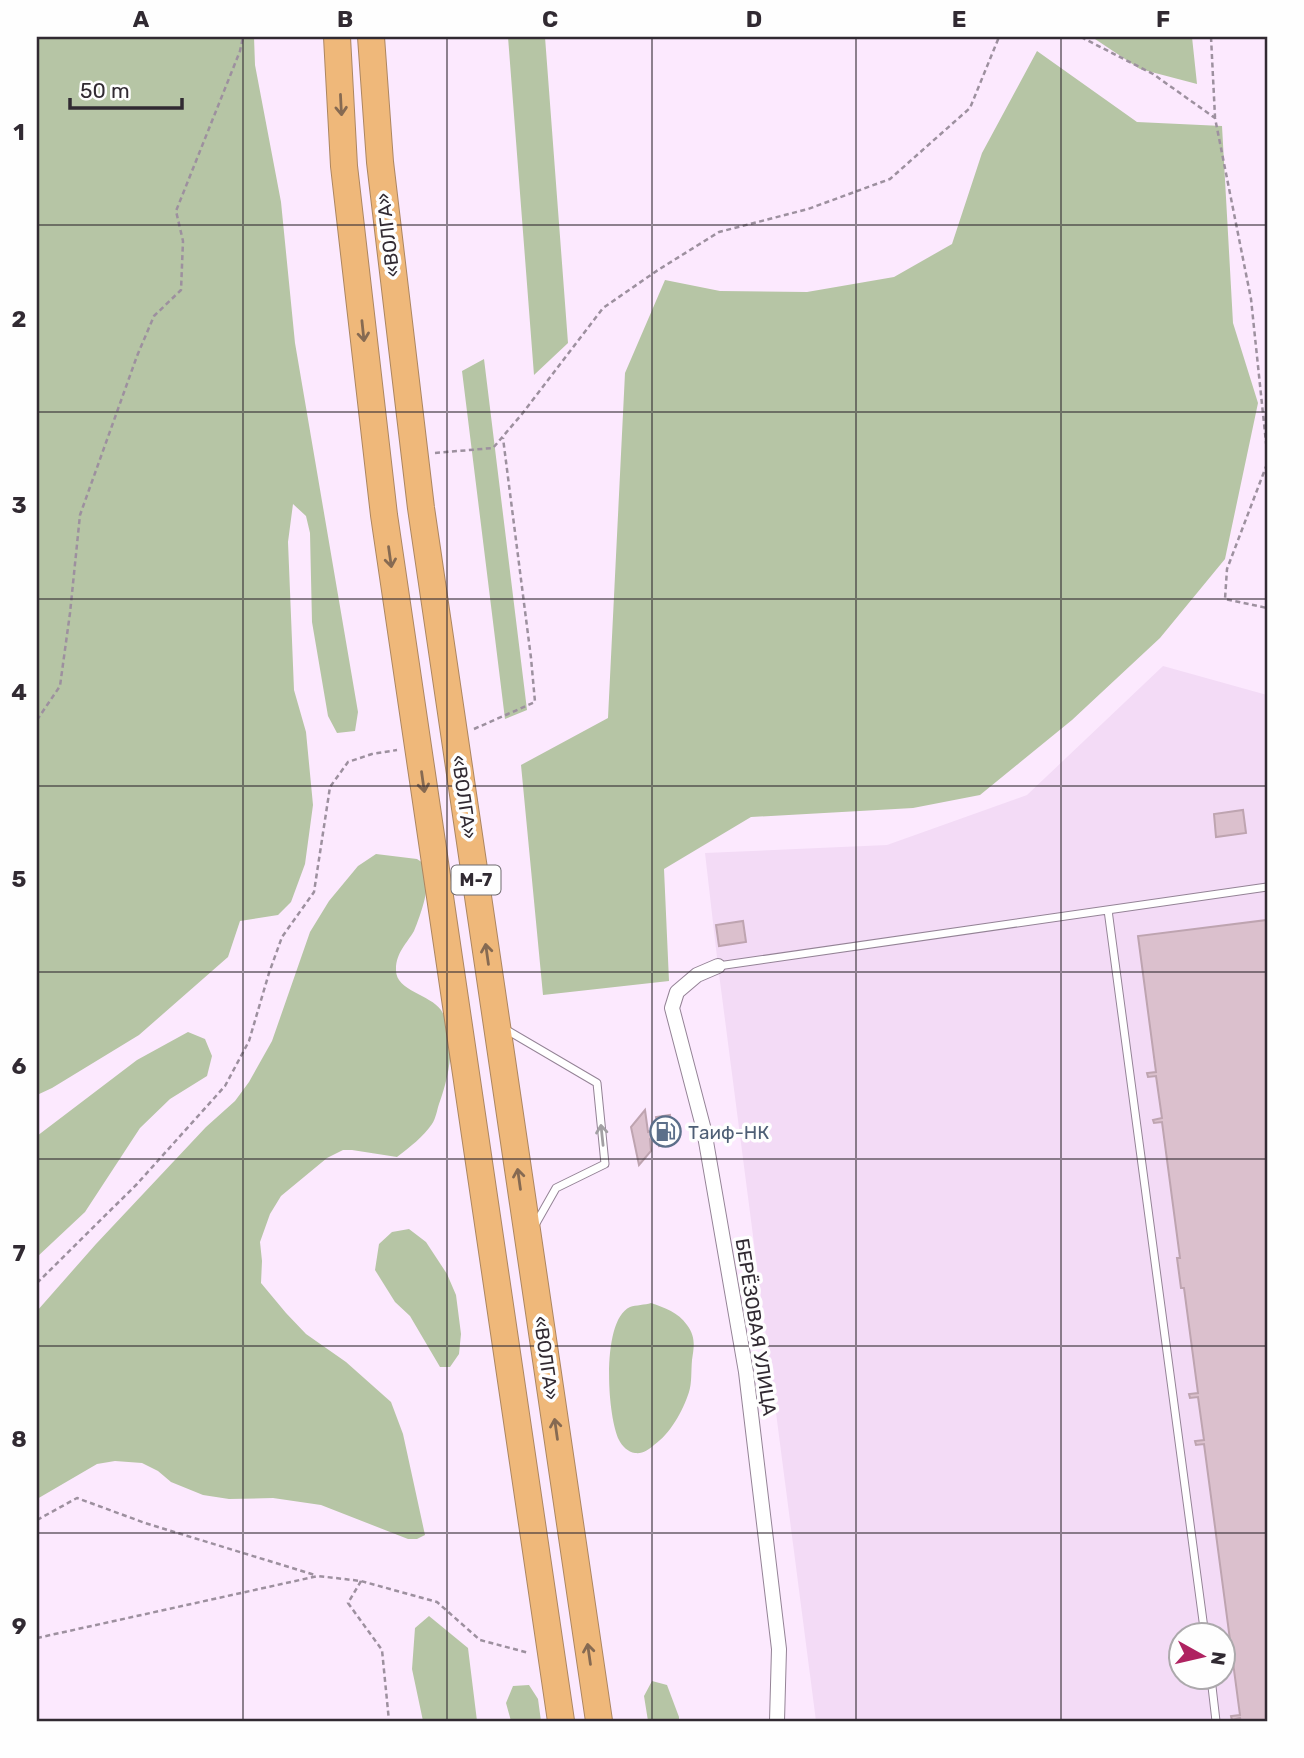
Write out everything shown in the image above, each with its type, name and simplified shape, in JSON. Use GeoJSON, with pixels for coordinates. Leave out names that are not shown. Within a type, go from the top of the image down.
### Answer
{"type":"FeatureCollection","features":[{"type":"Feature","properties":{"kind":"highway","name":"«ВОЛГА»"},"geometry":{"type":"LineString","coordinates":[[337,37],[344,166],[379,475],[561,1721]]}},
{"type":"Feature","properties":{"kind":"highway","name":"«ВОЛГА»"},"geometry":{"type":"LineString","coordinates":[[372,37],[380,162],[415,455],[599,1721]]}},
{"type":"Feature","properties":{"kind":"street","name":"БЕРЁЗОВАЯ УЛИЦА"},"geometry":{"type":"LineString","coordinates":[[718,966],[697,975],[677,992],[672,1008],[704,1130],[746,1372],[779,1649],[777,1721]]}},
{"type":"Feature","properties":{"kind":"lane"},"geometry":{"type":"LineString","coordinates":[[718,966],[1267,887]]}},
{"type":"Feature","properties":{"kind":"lane"},"geometry":{"type":"LineString","coordinates":[[1108,910],[1203,1622]]}},
{"type":"Feature","properties":{"kind":"lane"},"geometry":{"type":"LineString","coordinates":[[497,1025],[597,1083],[605,1164],[556,1188],[528,1238]]}},
{"type":"Feature","properties":{"kind":"lane"},"geometry":{"type":"LineString","coordinates":[[1212,1692],[1216,1721]]}},
{"type":"Feature","properties":{"kind":"path"},"geometry":{"type":"LineString","coordinates":[[37,720],[60,687],[80,515],[137,356],[155,316],[181,290],[183,241],[176,211],[240,51],[243,37]]}},
{"type":"Feature","properties":{"kind":"path"},"geometry":{"type":"LineString","coordinates":[[415,455],[493,448],[603,308],[719,232],[808,209],[890,178],[970,108],[999,37]]}},
{"type":"Feature","properties":{"kind":"path"},"geometry":{"type":"LineString","coordinates":[[1081,37],[1153,74],[1215,118]]}},
{"type":"Feature","properties":{"kind":"path"},"geometry":{"type":"LineString","coordinates":[[1212,37],[1215,118],[1251,299],[1267,452]]}},
{"type":"Feature","properties":{"kind":"path"},"geometry":{"type":"LineString","coordinates":[[455,738],[535,702],[503,437]]}},
{"type":"Feature","properties":{"kind":"path"},"geometry":{"type":"LineString","coordinates":[[1267,464],[1227,569],[1225,599],[1267,608]]}},
{"type":"Feature","properties":{"kind":"path"},"geometry":{"type":"LineString","coordinates":[[37,1283],[137,1184],[225,1086],[249,1041],[282,937],[314,892],[330,787],[348,762],[372,754],[418,747]]}},
{"type":"Feature","properties":{"kind":"path"},"geometry":{"type":"LineString","coordinates":[[37,1520],[77,1498],[145,1523],[318,1576],[362,1581],[437,1602],[480,1640],[551,1659]]}},
{"type":"Feature","properties":{"kind":"path"},"geometry":{"type":"LineString","coordinates":[[37,1638],[318,1576]]}},
{"type":"Feature","properties":{"kind":"path"},"geometry":{"type":"LineString","coordinates":[[362,1581],[348,1603],[382,1650],[390,1721]]}},
{"type":"Feature","properties":{"kind":"shaded area"},"geometry":{"type":"Polygon","coordinates":[[[1163,666],[1267,695],[1267,1721],[816,1721],[705,853],[887,845],[1027,795],[1163,666]]]}},
{"type":"Feature","properties":{"kind":"green space"},"geometry":{"type":"Polygon","coordinates":[[[37,37],[254,37],[255,65],[281,202],[295,343],[358,712],[355,731],[337,733],[328,716],[312,622],[310,533],[306,516],[293,504],[288,542],[294,690],[306,732],[313,805],[305,864],[291,902],[278,915],[240,921],[228,957],[139,1035],[37,1095],[37,37]]]}},
{"type":"Feature","properties":{"kind":"green space"},"geometry":{"type":"Polygon","coordinates":[[[508,37],[545,37],[568,343],[534,375],[508,37]]]}},
{"type":"Feature","properties":{"kind":"green space"},"geometry":{"type":"Polygon","coordinates":[[[1092,37],[1192,37],[1197,84],[1140,69],[1092,37]]]}},
{"type":"Feature","properties":{"kind":"green space"},"geometry":{"type":"Polygon","coordinates":[[[1037,51],[1137,122],[1222,126],[1233,323],[1258,403],[1225,559],[1160,638],[1072,720],[980,795],[913,808],[751,817],[664,869],[669,981],[543,995],[521,765],[608,718],[625,373],[665,280],[720,291],[807,292],[894,277],[952,244],[982,153],[1037,51]]]}},
{"type":"Feature","properties":{"kind":"green space"},"geometry":{"type":"Polygon","coordinates":[[[484,359],[527,710],[505,719],[462,371],[484,359]]]}},
{"type":"Feature","properties":{"kind":"green space"},"geometry":{"type":"Polygon","coordinates":[[[376,854],[417,859],[423,863],[426,890],[423,905],[414,931],[400,953],[396,969],[401,982],[436,1005],[446,1021],[450,1057],[446,1082],[432,1124],[397,1157],[343,1150],[327,1158],[281,1196],[270,1214],[260,1242],[261,1283],[306,1334],[346,1362],[391,1402],[403,1434],[425,1535],[408,1539],[321,1505],[273,1498],[229,1499],[203,1495],[171,1482],[142,1463],[115,1461],[97,1464],[37,1499],[37,1311],[206,1127],[235,1101],[272,1041],[310,932],[329,901],[358,866],[376,854]]]}},
{"type":"Feature","properties":{"kind":"green space"},"geometry":{"type":"Polygon","coordinates":[[[188,1032],[205,1039],[212,1056],[207,1076],[170,1099],[140,1128],[85,1212],[37,1257],[37,1136],[137,1060],[188,1032]]]}},
{"type":"Feature","properties":{"kind":"green space"},"geometry":{"type":"Polygon","coordinates":[[[409,1229],[426,1242],[447,1274],[456,1295],[461,1334],[459,1354],[450,1367],[440,1367],[410,1316],[395,1302],[375,1270],[379,1244],[392,1232],[409,1229]]]}},
{"type":"Feature","properties":{"kind":"green space"},"geometry":{"type":"Polygon","coordinates":[[[651,1303],[675,1314],[690,1329],[694,1342],[691,1385],[680,1414],[671,1428],[647,1450],[635,1453],[622,1444],[615,1428],[610,1391],[611,1348],[614,1330],[621,1315],[630,1307],[651,1303]]]}},
{"type":"Feature","properties":{"kind":"green space"},"geometry":{"type":"Polygon","coordinates":[[[429,1616],[468,1648],[477,1721],[423,1721],[412,1669],[415,1628],[429,1616]]]}},
{"type":"Feature","properties":{"kind":"green space"},"geometry":{"type":"Polygon","coordinates":[[[652,1681],[667,1685],[679,1721],[648,1721],[644,1696],[652,1681]]]}},
{"type":"Feature","properties":{"kind":"green space"},"geometry":{"type":"Polygon","coordinates":[[[529,1685],[538,1699],[541,1721],[511,1721],[506,1703],[513,1686],[529,1685]]]}},
{"type":"Feature","properties":{"kind":"building"},"geometry":{"type":"Polygon","coordinates":[[[1243,810],[1246,833],[1216,837],[1214,814],[1243,810]]]}},
{"type":"Feature","properties":{"kind":"building"},"geometry":{"type":"Polygon","coordinates":[[[1267,920],[1267,1721],[1241,1721],[1240,1718],[1232,1720],[1231,1716],[1240,1715],[1237,1692],[1238,1622],[1228,1622],[1204,1444],[1196,1445],[1195,1441],[1204,1440],[1198,1397],[1190,1398],[1189,1394],[1198,1393],[1184,1288],[1181,1288],[1177,1258],[1180,1258],[1162,1122],[1154,1123],[1153,1120],[1162,1118],[1156,1076],[1148,1077],[1147,1073],[1156,1072],[1138,936],[1267,920]]]}},
{"type":"Feature","properties":{"kind":"building"},"geometry":{"type":"Polygon","coordinates":[[[743,921],[746,942],[719,946],[716,925],[743,921]]]}},
{"type":"Feature","properties":{"kind":"building"},"geometry":{"type":"Polygon","coordinates":[[[645,1110],[648,1132],[657,1130],[658,1138],[650,1139],[651,1151],[639,1165],[631,1127],[645,1110]]]}},
{"type":"Feature","properties":{"kind":"building"},"geometry":{"type":"Polygon","coordinates":[[[670,1115],[673,1144],[659,1146],[656,1117],[670,1115]]]}},
{"type":"Feature","properties":{"kind":"place","name":"Таиф-НК"},"geometry":{"type":"Point","coordinates":[665,1132]}}]}
